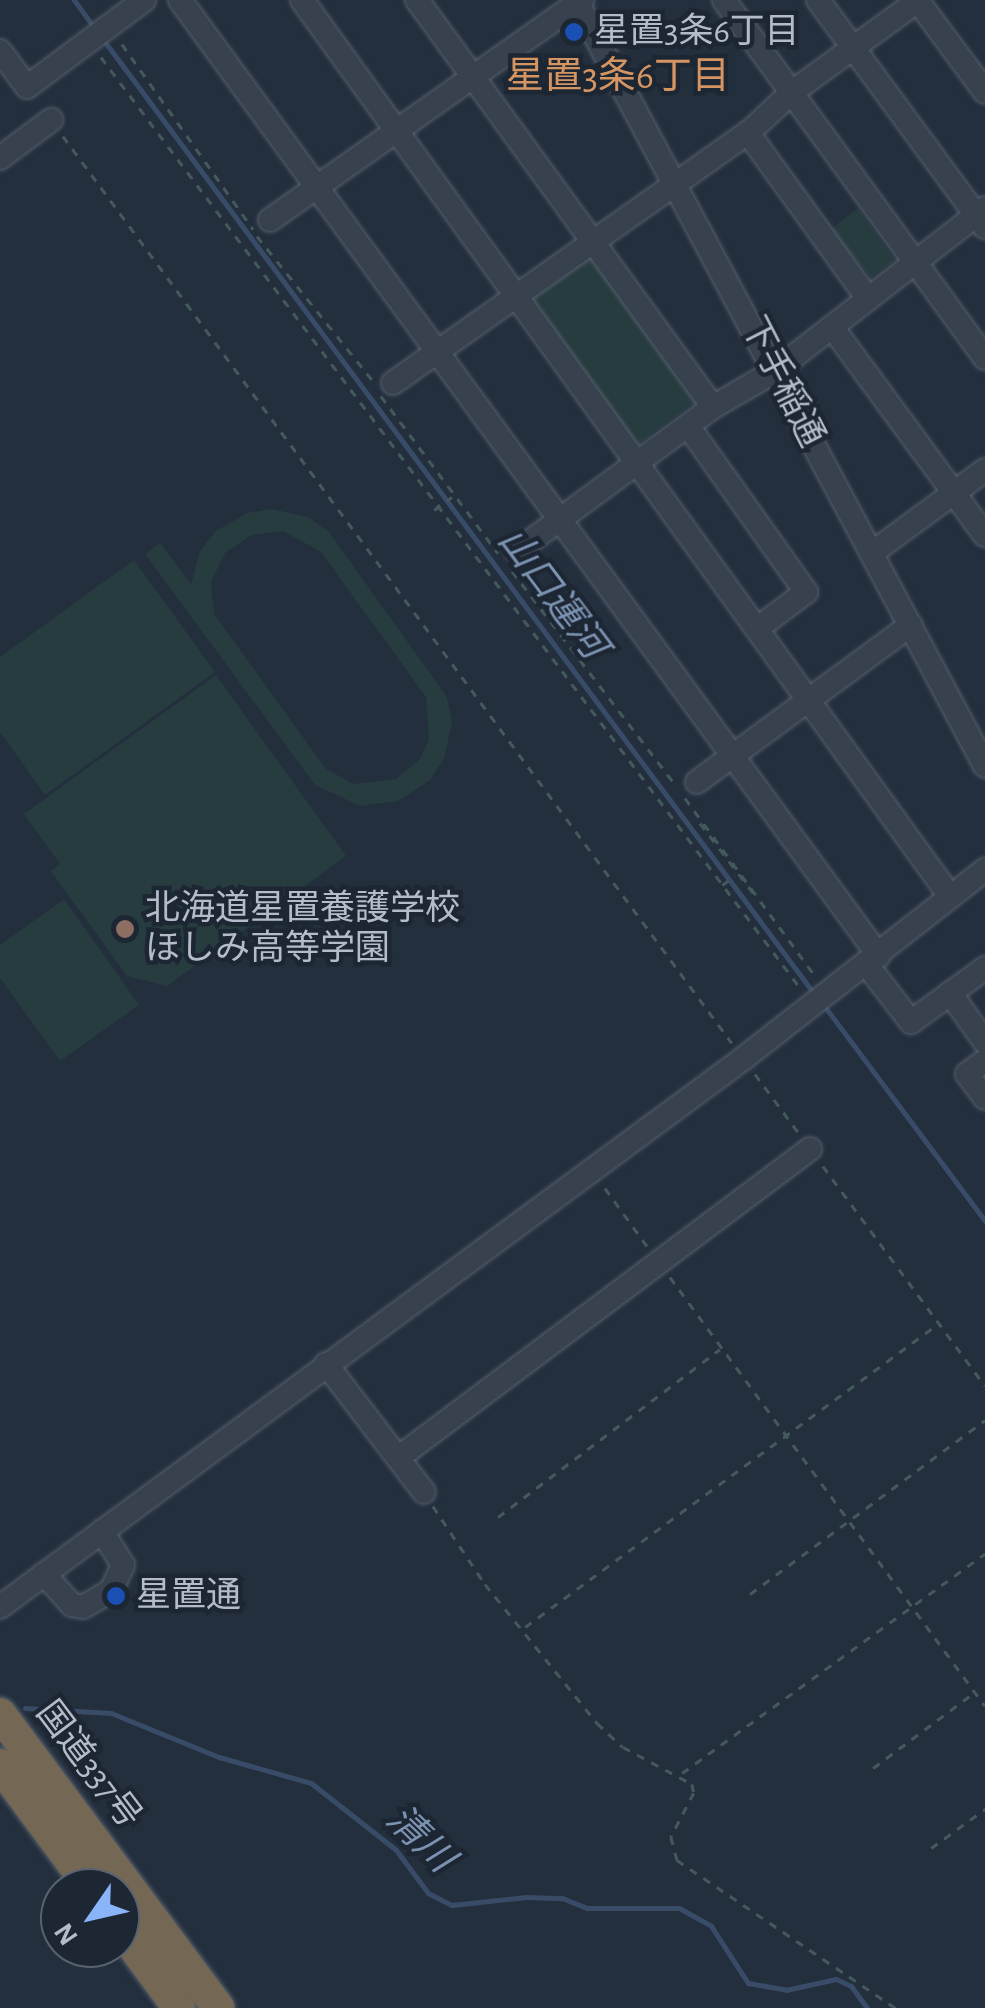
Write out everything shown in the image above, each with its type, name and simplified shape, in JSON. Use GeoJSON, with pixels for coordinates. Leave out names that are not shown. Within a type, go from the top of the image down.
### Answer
{"type":"FeatureCollection","features":[{"type":"Feature","properties":{"kind":"highway","name":"国道337号"},"geometry":{"type":"LineString","coordinates":[[0,1714],[218,2008]]}},
{"type":"Feature","properties":{"kind":"highway","name":"国道337号"},"geometry":{"type":"LineString","coordinates":[[0,1765],[76,1868]]}},
{"type":"Feature","properties":{"kind":"highway"},"geometry":{"type":"LineString","coordinates":[[140,1955],[179,2008]]}},
{"type":"Feature","properties":{"kind":"street"},"geometry":{"type":"LineString","coordinates":[[0,50],[26,87],[87,52],[114,32],[144,0]]}},
{"type":"Feature","properties":{"kind":"street"},"geometry":{"type":"LineString","coordinates":[[180,0],[732,755],[911,1022],[985,968]]}},
{"type":"Feature","properties":{"kind":"street"},"geometry":{"type":"LineString","coordinates":[[302,0],[950,896]]}},
{"type":"Feature","properties":{"kind":"street"},"geometry":{"type":"LineString","coordinates":[[417,0],[713,408]]}},
{"type":"Feature","properties":{"kind":"street"},"geometry":{"type":"LineString","coordinates":[[724,0],[985,358]]}},
{"type":"Feature","properties":{"kind":"street"},"geometry":{"type":"LineString","coordinates":[[517,551],[713,408],[776,371],[914,260],[982,217],[818,0]]}},
{"type":"Feature","properties":{"kind":"street"},"geometry":{"type":"LineString","coordinates":[[394,383],[590,240],[748,133],[791,93],[918,0],[985,92]]}},
{"type":"Feature","properties":{"kind":"street"},"geometry":{"type":"LineString","coordinates":[[270,220],[470,73],[578,1]]}},
{"type":"Feature","properties":{"kind":"street","name":"下手稲通"},"geometry":{"type":"LineString","coordinates":[[578,1],[985,766]]}},
{"type":"Feature","properties":{"kind":"street"},"geometry":{"type":"LineString","coordinates":[[0,158],[51,120]]}},
{"type":"Feature","properties":{"kind":"street"},"geometry":{"type":"LineString","coordinates":[[748,133],[866,296]]}},
{"type":"Feature","properties":{"kind":"street"},"geometry":{"type":"LineString","coordinates":[[832,327],[985,535]]}},
{"type":"Feature","properties":{"kind":"street"},"geometry":{"type":"LineString","coordinates":[[688,426],[806,592],[758,628]]}},
{"type":"Feature","properties":{"kind":"street"},"geometry":{"type":"LineString","coordinates":[[872,554],[985,470]]}},
{"type":"Feature","properties":{"kind":"street"},"geometry":{"type":"LineString","coordinates":[[696,782],[911,625]]}},
{"type":"Feature","properties":{"kind":"street"},"geometry":{"type":"LineString","coordinates":[[0,1607],[589,1166],[744,1058],[815,993],[873,961],[950,896],[983,876]]}},
{"type":"Feature","properties":{"kind":"street"},"geometry":{"type":"LineString","coordinates":[[950,994],[985,1042]]}},
{"type":"Feature","properties":{"kind":"street"},"geometry":{"type":"LineString","coordinates":[[985,1060],[967,1074],[985,1098]]}},
{"type":"Feature","properties":{"kind":"street"},"geometry":{"type":"LineString","coordinates":[[398,1458],[810,1149]]}},
{"type":"Feature","properties":{"kind":"street"},"geometry":{"type":"LineString","coordinates":[[326,1364],[424,1492]]}},
{"type":"Feature","properties":{"kind":"street"},"geometry":{"type":"LineString","coordinates":[[44,1574],[72,1605],[83,1608],[111,1591],[123,1565],[102,1531]]}},
{"type":"Feature","properties":{"kind":"path"},"geometry":{"type":"LineString","coordinates":[[114,32],[154,98],[701,819],[755,894],[815,993]]}},
{"type":"Feature","properties":{"kind":"path"},"geometry":{"type":"LineString","coordinates":[[87,52],[722,885],[815,993]]}},
{"type":"Feature","properties":{"kind":"path"},"geometry":{"type":"LineString","coordinates":[[51,120],[985,1386]]}},
{"type":"Feature","properties":{"kind":"path"},"geometry":{"type":"LineString","coordinates":[[436,509],[453,496]]}},
{"type":"Feature","properties":{"kind":"path"},"geometry":{"type":"LineString","coordinates":[[701,819],[736,875],[755,894]]}},
{"type":"Feature","properties":{"kind":"path"},"geometry":{"type":"LineString","coordinates":[[722,885],[736,875]]}},
{"type":"Feature","properties":{"kind":"path"},"geometry":{"type":"LineString","coordinates":[[589,1166],[985,1706]]}},
{"type":"Feature","properties":{"kind":"path"},"geometry":{"type":"LineString","coordinates":[[524,1628],[939,1324]]}},
{"type":"Feature","properties":{"kind":"path"},"geometry":{"type":"LineString","coordinates":[[498,1517],[722,1348]]}},
{"type":"Feature","properties":{"kind":"path"},"geometry":{"type":"LineString","coordinates":[[750,1594],[985,1420]]}},
{"type":"Feature","properties":{"kind":"path"},"geometry":{"type":"LineString","coordinates":[[424,1492],[485,1584],[597,1723],[623,1747],[681,1774],[694,1793],[672,1837],[677,1860],[896,2008]]}},
{"type":"Feature","properties":{"kind":"path"},"geometry":{"type":"LineString","coordinates":[[681,1774],[985,1554]]}},
{"type":"Feature","properties":{"kind":"path"},"geometry":{"type":"LineString","coordinates":[[873,1768],[975,1692]]}},
{"type":"Feature","properties":{"kind":"path"},"geometry":{"type":"LineString","coordinates":[[931,1848],[985,1809]]}},
{"type":"Feature","properties":{"kind":"green space"},"geometry":{"type":"Polygon","coordinates":[[[858,208],[895,260],[871,278],[830,230],[858,208]]]}},
{"type":"Feature","properties":{"kind":"green space"},"geometry":{"type":"Polygon","coordinates":[[[589,254],[695,402],[636,446],[531,305],[531,293],[589,254]]]}},
{"type":"Feature","properties":{"kind":"green space"},"geometry":{"type":"Polygon","coordinates":[[[272,509],[308,517],[329,532],[447,697],[452,722],[444,759],[430,780],[398,801],[360,806],[315,785],[145,554],[160,543],[191,584],[200,551],[216,531],[247,513],[272,509]],[[283,531],[251,535],[225,553],[211,582],[214,614],[326,769],[354,784],[396,779],[420,759],[429,740],[426,697],[321,552],[283,531]]]}},
{"type":"Feature","properties":{"kind":"green space"},"geometry":{"type":"Polygon","coordinates":[[[134,560],[215,672],[45,795],[0,732],[0,657],[134,560]]]}},
{"type":"Feature","properties":{"kind":"green space"},"geometry":{"type":"Polygon","coordinates":[[[216,675],[346,856],[167,986],[127,976],[51,871],[60,864],[24,814],[216,675]]]}},
{"type":"Feature","properties":{"kind":"green space"},"geometry":{"type":"Polygon","coordinates":[[[64,899],[139,1005],[60,1061],[0,978],[0,945],[64,899]]]}},
{"type":"Feature","properties":{"kind":"waterway","name":"山口運河"},"geometry":{"type":"LineString","coordinates":[[74,0],[95,29]]}},
{"type":"Feature","properties":{"kind":"waterway","name":"山口運河"},"geometry":{"type":"LineString","coordinates":[[102,38],[815,995]]}},
{"type":"Feature","properties":{"kind":"waterway","name":"山口運河"},"geometry":{"type":"LineString","coordinates":[[822,1003],[985,1221]]}},
{"type":"Feature","properties":{"kind":"waterway","name":"清川"},"geometry":{"type":"LineString","coordinates":[[25,1708],[111,1713],[219,1757],[311,1783],[396,1850],[428,1893],[452,1905],[527,1897],[562,1898],[587,1908],[679,1908],[711,1926],[748,1983],[786,1990],[836,1979],[851,1986],[867,2008]]}},
{"type":"Feature","properties":{"kind":"place","name":"星置3条6丁目"},"geometry":{"type":"Point","coordinates":[574,32]}},
{"type":"Feature","properties":{"kind":"place","name":"北海道星置養護学校 ほしみ高等学園"},"geometry":{"type":"Point","coordinates":[125,929]}},
{"type":"Feature","properties":{"kind":"place","name":"星置通"},"geometry":{"type":"Point","coordinates":[116,1596]}},
{"type":"Feature","properties":{"kind":"district","name":"星置3条6丁目"},"geometry":{"type":"Point","coordinates":[618,78]}}]}
